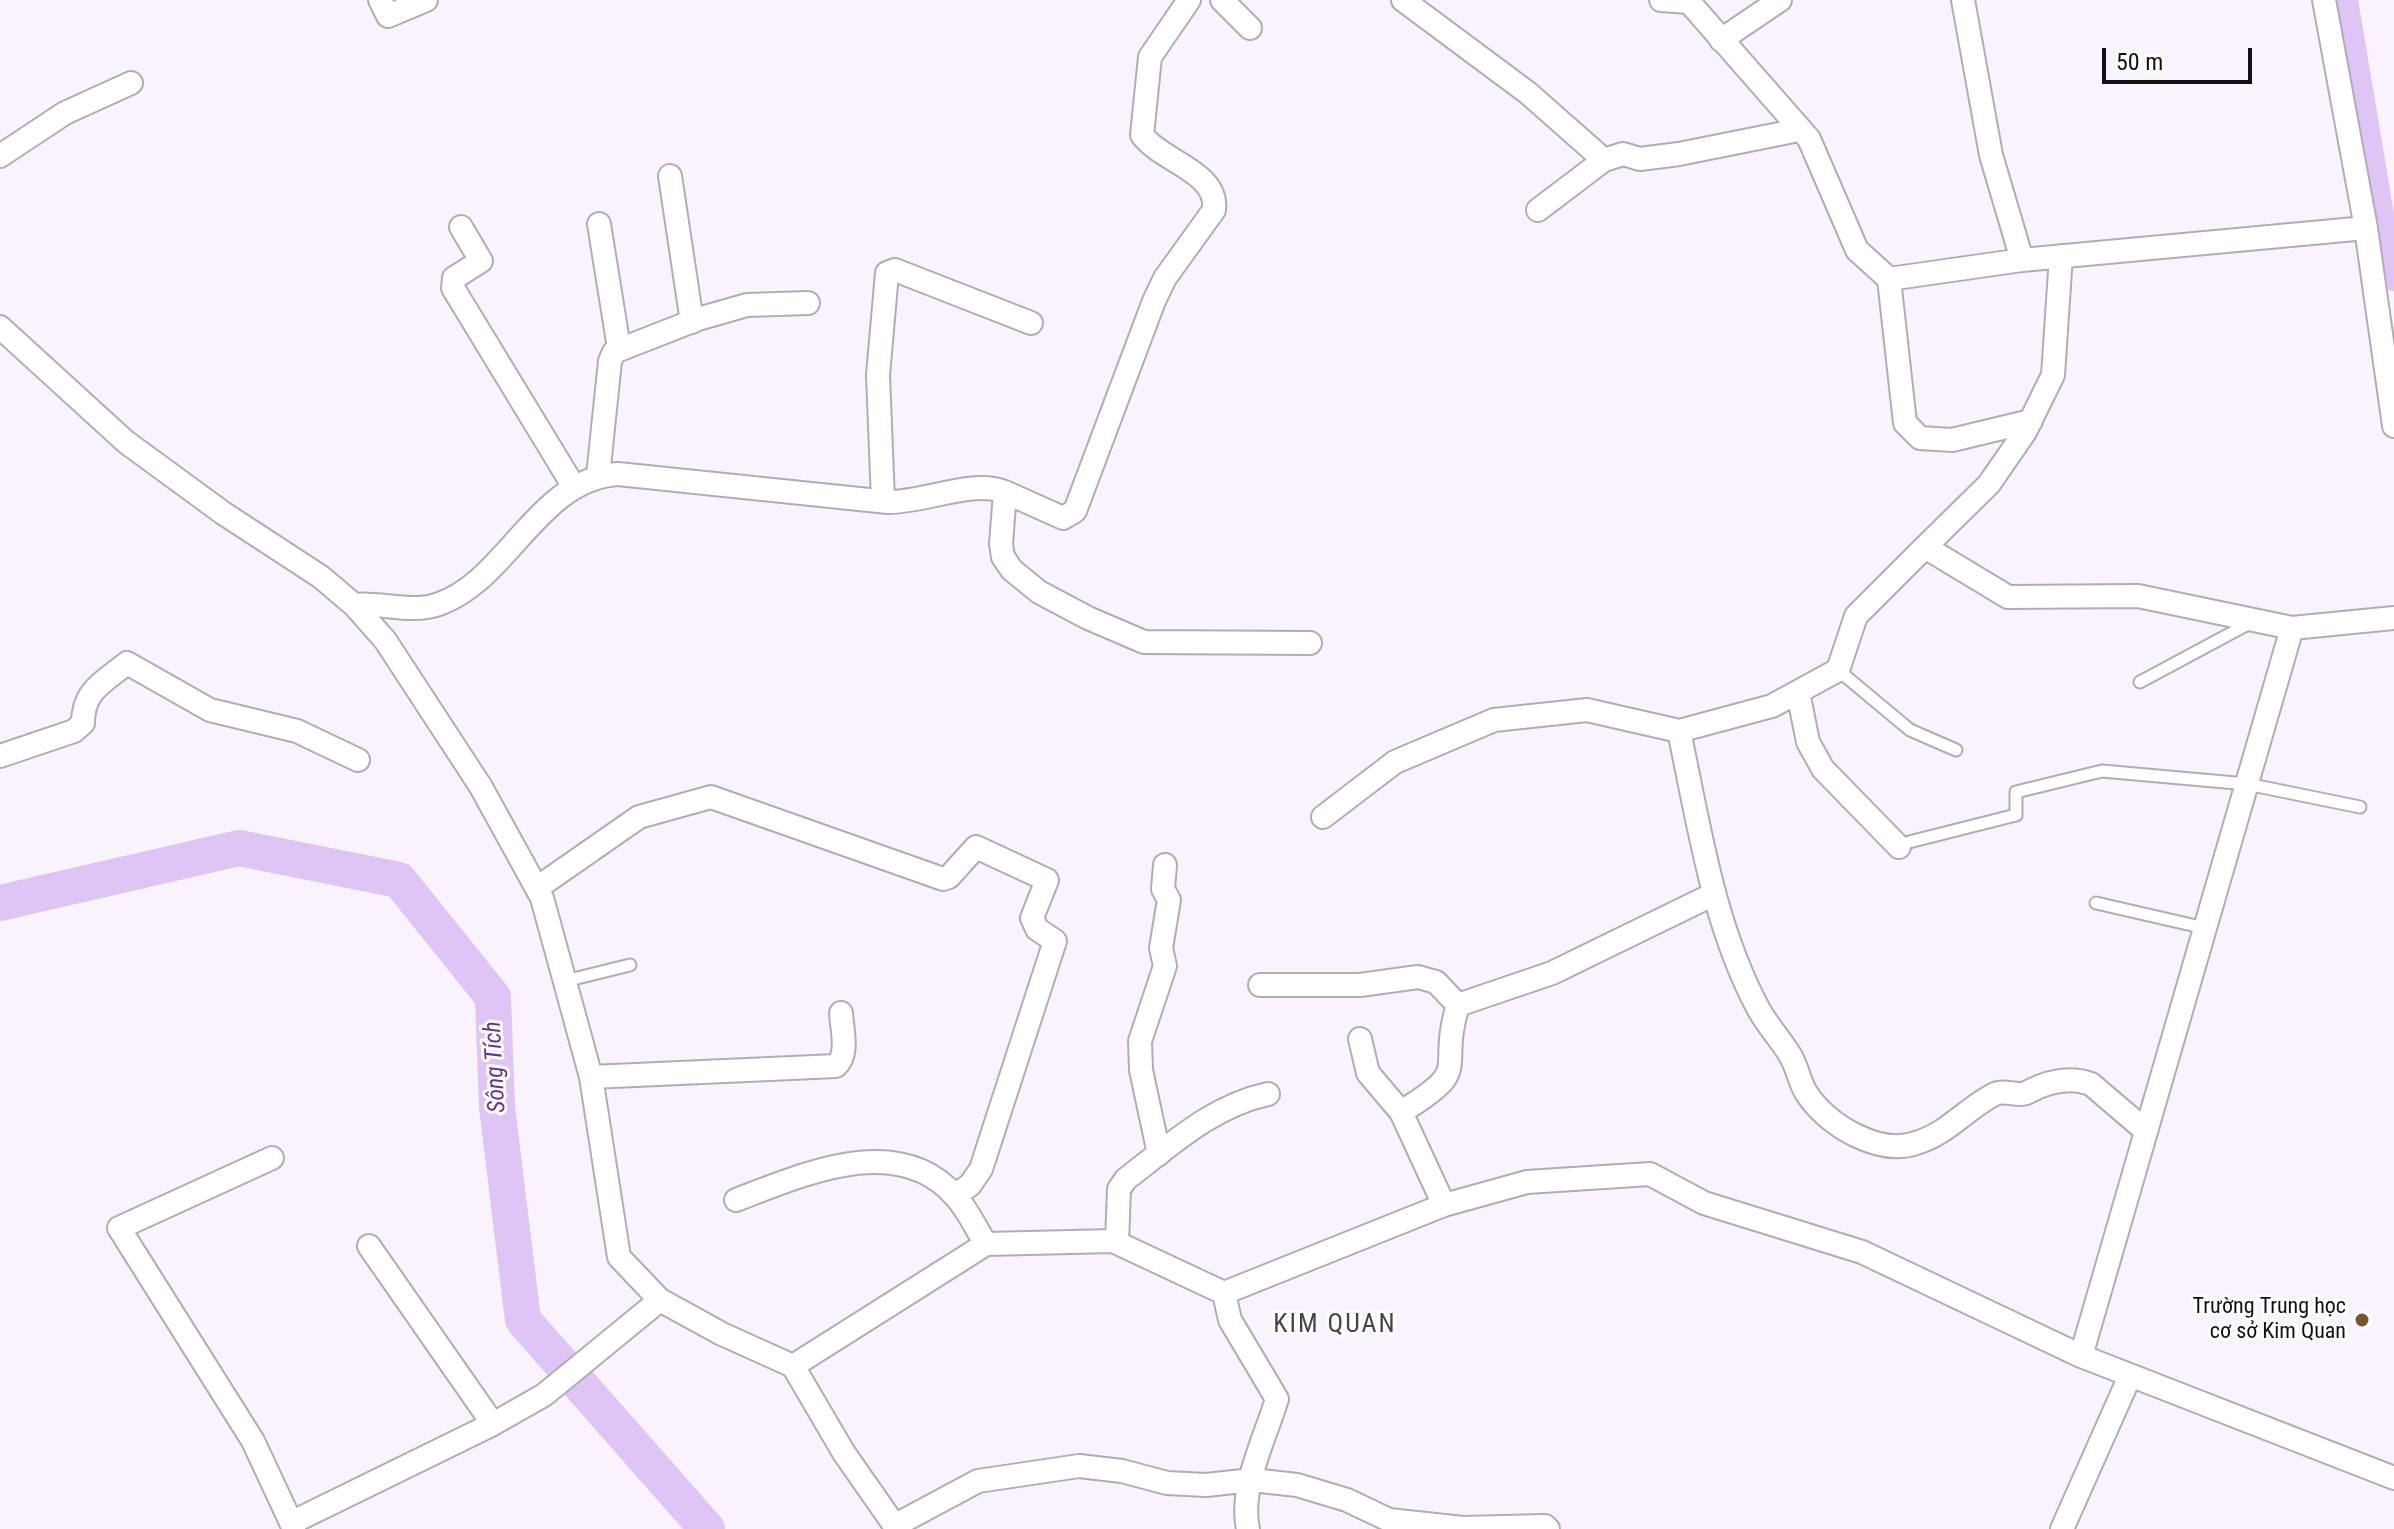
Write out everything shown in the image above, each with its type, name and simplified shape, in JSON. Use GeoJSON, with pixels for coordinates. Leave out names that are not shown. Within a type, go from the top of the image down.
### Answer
{"type":"FeatureCollection","features":[{"type":"Feature","properties":{"kind":"street"},"geometry":{"type":"LineString","coordinates":[[380,0],[388,16],[426,0]]}},
{"type":"Feature","properties":{"kind":"street"},"geometry":{"type":"LineString","coordinates":[[354,605],[426,607],[454,597],[574,487],[598,476],[618,474],[883,501],[930,499],[978,486],[1005,492],[1063,518],[1075,511],[1165,278],[1214,210],[1216,198],[1210,184],[1153,150],[1142,135],[1150,57],[1189,0]]}},
{"type":"Feature","properties":{"kind":"street"},"geometry":{"type":"LineString","coordinates":[[1222,0],[1250,28]]}},
{"type":"Feature","properties":{"kind":"street"},"geometry":{"type":"LineString","coordinates":[[1403,0],[1528,93],[1604,160]]}},
{"type":"Feature","properties":{"kind":"street"},"geometry":{"type":"LineString","coordinates":[[1661,0],[1689,1],[1809,139],[1857,250],[1889,279],[1905,423],[1920,438],[1952,440],[2031,421]]}},
{"type":"Feature","properties":{"kind":"street"},"geometry":{"type":"LineString","coordinates":[[1721,40],[1780,0]]}},
{"type":"Feature","properties":{"kind":"street"},"geometry":{"type":"LineString","coordinates":[[1963,0],[1991,155],[2022,260]]}},
{"type":"Feature","properties":{"kind":"street"},"geometry":{"type":"LineString","coordinates":[[2324,0],[2366,228],[2394,426]]}},
{"type":"Feature","properties":{"kind":"street"},"geometry":{"type":"LineString","coordinates":[[0,156],[65,113],[131,83]]}},
{"type":"Feature","properties":{"kind":"street"},"geometry":{"type":"LineString","coordinates":[[1538,210],[1604,160],[1623,154],[1640,159],[1799,130]]}},
{"type":"Feature","properties":{"kind":"street"},"geometry":{"type":"LineString","coordinates":[[670,176],[692,322]]}},
{"type":"Feature","properties":{"kind":"street"},"geometry":{"type":"LineString","coordinates":[[599,224],[619,348]]}},
{"type":"Feature","properties":{"kind":"street"},"geometry":{"type":"LineString","coordinates":[[461,227],[481,261],[454,278],[453,288],[574,487]]}},
{"type":"Feature","properties":{"kind":"street"},"geometry":{"type":"LineString","coordinates":[[1889,279],[2022,260],[2366,228]]}},
{"type":"Feature","properties":{"kind":"street"},"geometry":{"type":"LineString","coordinates":[[1323,817],[1395,762],[1494,720],[1587,710],[1679,731],[1772,706],[1838,670],[1856,616],[1989,484],[2031,421],[2053,375],[2061,256]]}},
{"type":"Feature","properties":{"kind":"street"},"geometry":{"type":"LineString","coordinates":[[883,501],[878,375],[887,273],[895,270],[1031,323]]}},
{"type":"Feature","properties":{"kind":"street"},"geometry":{"type":"LineString","coordinates":[[598,476],[610,361],[619,348],[747,305],[808,303]]}},
{"type":"Feature","properties":{"kind":"street"},"geometry":{"type":"LineString","coordinates":[[0,327],[126,442],[223,513],[321,577],[354,605],[385,640],[481,787],[537,888],[591,1077],[619,1257],[653,1306],[793,1366],[844,1453],[895,1527],[978,1481],[1079,1466],[1122,1471],[1167,1483],[1252,1480],[1297,1485],[1347,1500],[1389,1520],[1463,1528],[1545,1526],[1548,1529]]}},
{"type":"Feature","properties":{"kind":"street"},"geometry":{"type":"LineString","coordinates":[[1005,492],[1001,530],[1003,557],[1012,570],[1039,592],[1088,618],[1144,642],[1310,643]]}},
{"type":"Feature","properties":{"kind":"street"},"geometry":{"type":"LineString","coordinates":[[1925,547],[2008,597],[2138,596],[2292,628],[2394,618]]}},
{"type":"Feature","properties":{"kind":"street"},"geometry":{"type":"LineString","coordinates":[[2081,1356],[2292,628]]}},
{"type":"Feature","properties":{"kind":"street"},"geometry":{"type":"LineString","coordinates":[[0,756],[74,731],[83,723],[83,705],[88,696],[127,663],[210,710],[297,731],[358,760]]}},
{"type":"Feature","properties":{"kind":"street"},"geometry":{"type":"LineString","coordinates":[[1798,692],[1808,742],[1823,769],[1904,844]]}},
{"type":"Feature","properties":{"kind":"street"},"geometry":{"type":"LineString","coordinates":[[1679,731],[1714,894],[1760,1012],[1790,1055],[1809,1097],[1823,1112],[1866,1141],[1913,1145],[1938,1135],[1992,1095],[2022,1094],[2046,1082],[2091,1084],[2146,1131]]}},
{"type":"Feature","properties":{"kind":"street"},"geometry":{"type":"LineString","coordinates":[[537,888],[639,817],[711,797],[943,879],[949,877],[976,847],[1047,880],[1032,918],[1037,929],[1055,941],[981,1169],[970,1185],[955,1195]]}},
{"type":"Feature","properties":{"kind":"street"},"geometry":{"type":"LineString","coordinates":[[1159,1154],[1141,1070],[1140,1041],[1165,966],[1161,948],[1169,900],[1163,889],[1165,865]]}},
{"type":"Feature","properties":{"kind":"street"},"geometry":{"type":"LineString","coordinates":[[1458,1005],[1552,973],[1714,894]]}},
{"type":"Feature","properties":{"kind":"street"},"geometry":{"type":"LineString","coordinates":[[1260,985],[1360,985],[1418,977],[1436,982],[1458,1005]]}},
{"type":"Feature","properties":{"kind":"street"},"geometry":{"type":"LineString","coordinates":[[1401,1112],[1436,1090],[1451,1072],[1451,1027],[1458,1005]]}},
{"type":"Feature","properties":{"kind":"street"},"geometry":{"type":"LineString","coordinates":[[591,1077],[836,1066],[843,1059],[844,1049],[841,1013]]}},
{"type":"Feature","properties":{"kind":"street"},"geometry":{"type":"LineString","coordinates":[[1360,1039],[1368,1073],[1401,1112],[1444,1205]]}},
{"type":"Feature","properties":{"kind":"street"},"geometry":{"type":"LineString","coordinates":[[1117,1243],[1119,1189],[1126,1179],[1207,1118],[1238,1100],[1268,1094]]}},
{"type":"Feature","properties":{"kind":"street"},"geometry":{"type":"LineString","coordinates":[[272,1158],[119,1228],[253,1441],[294,1525],[544,1395],[653,1306]]}},
{"type":"Feature","properties":{"kind":"street"},"geometry":{"type":"LineString","coordinates":[[736,1200],[811,1172],[866,1160],[921,1171],[955,1195],[986,1244]]}},
{"type":"Feature","properties":{"kind":"street"},"geometry":{"type":"LineString","coordinates":[[793,1366],[986,1244],[1117,1243],[1224,1293],[1444,1205],[1527,1182],[1650,1174],[1704,1203],[1862,1252],[2081,1356],[2394,1478]]}},
{"type":"Feature","properties":{"kind":"street"},"geometry":{"type":"LineString","coordinates":[[369,1246],[493,1424]]}},
{"type":"Feature","properties":{"kind":"street"},"geometry":{"type":"LineString","coordinates":[[1224,1293],[1230,1320],[1277,1399],[1252,1480],[1245,1516],[1248,1529]]}},
{"type":"Feature","properties":{"kind":"street"},"geometry":{"type":"LineString","coordinates":[[2062,1529],[2130,1376]]}},
{"type":"Feature","properties":{"kind":"lane"},"geometry":{"type":"LineString","coordinates":[[2140,682],[2254,620]]}},
{"type":"Feature","properties":{"kind":"lane"},"geometry":{"type":"LineString","coordinates":[[1838,670],[1910,730],[1956,750]]}},
{"type":"Feature","properties":{"kind":"lane"},"geometry":{"type":"LineString","coordinates":[[1904,844],[2016,815],[2016,792],[2102,771],[2247,784],[2360,807]]}},
{"type":"Feature","properties":{"kind":"lane"},"geometry":{"type":"LineString","coordinates":[[2096,903],[2205,928]]}},
{"type":"Feature","properties":{"kind":"lane"},"geometry":{"type":"LineString","coordinates":[[565,981],[630,965]]}},
{"type":"Feature","properties":{"kind":"waterway"},"geometry":{"type":"LineString","coordinates":[[2347,0],[2394,280]]}},
{"type":"Feature","properties":{"kind":"waterway","name":"Sông Tích"},"geometry":{"type":"LineString","coordinates":[[0,903],[239,848],[399,880],[493,997],[497,1107],[523,1320],[707,1529]]}},
{"type":"Feature","properties":{"kind":"place","name":"Trường Trung học cơ sở Kim Quan"},"geometry":{"type":"Point","coordinates":[2362,1320]}},
{"type":"Feature","properties":{"kind":"district","name":"KIM QUAN"},"geometry":{"type":"Point","coordinates":[1335,1325]}}]}
